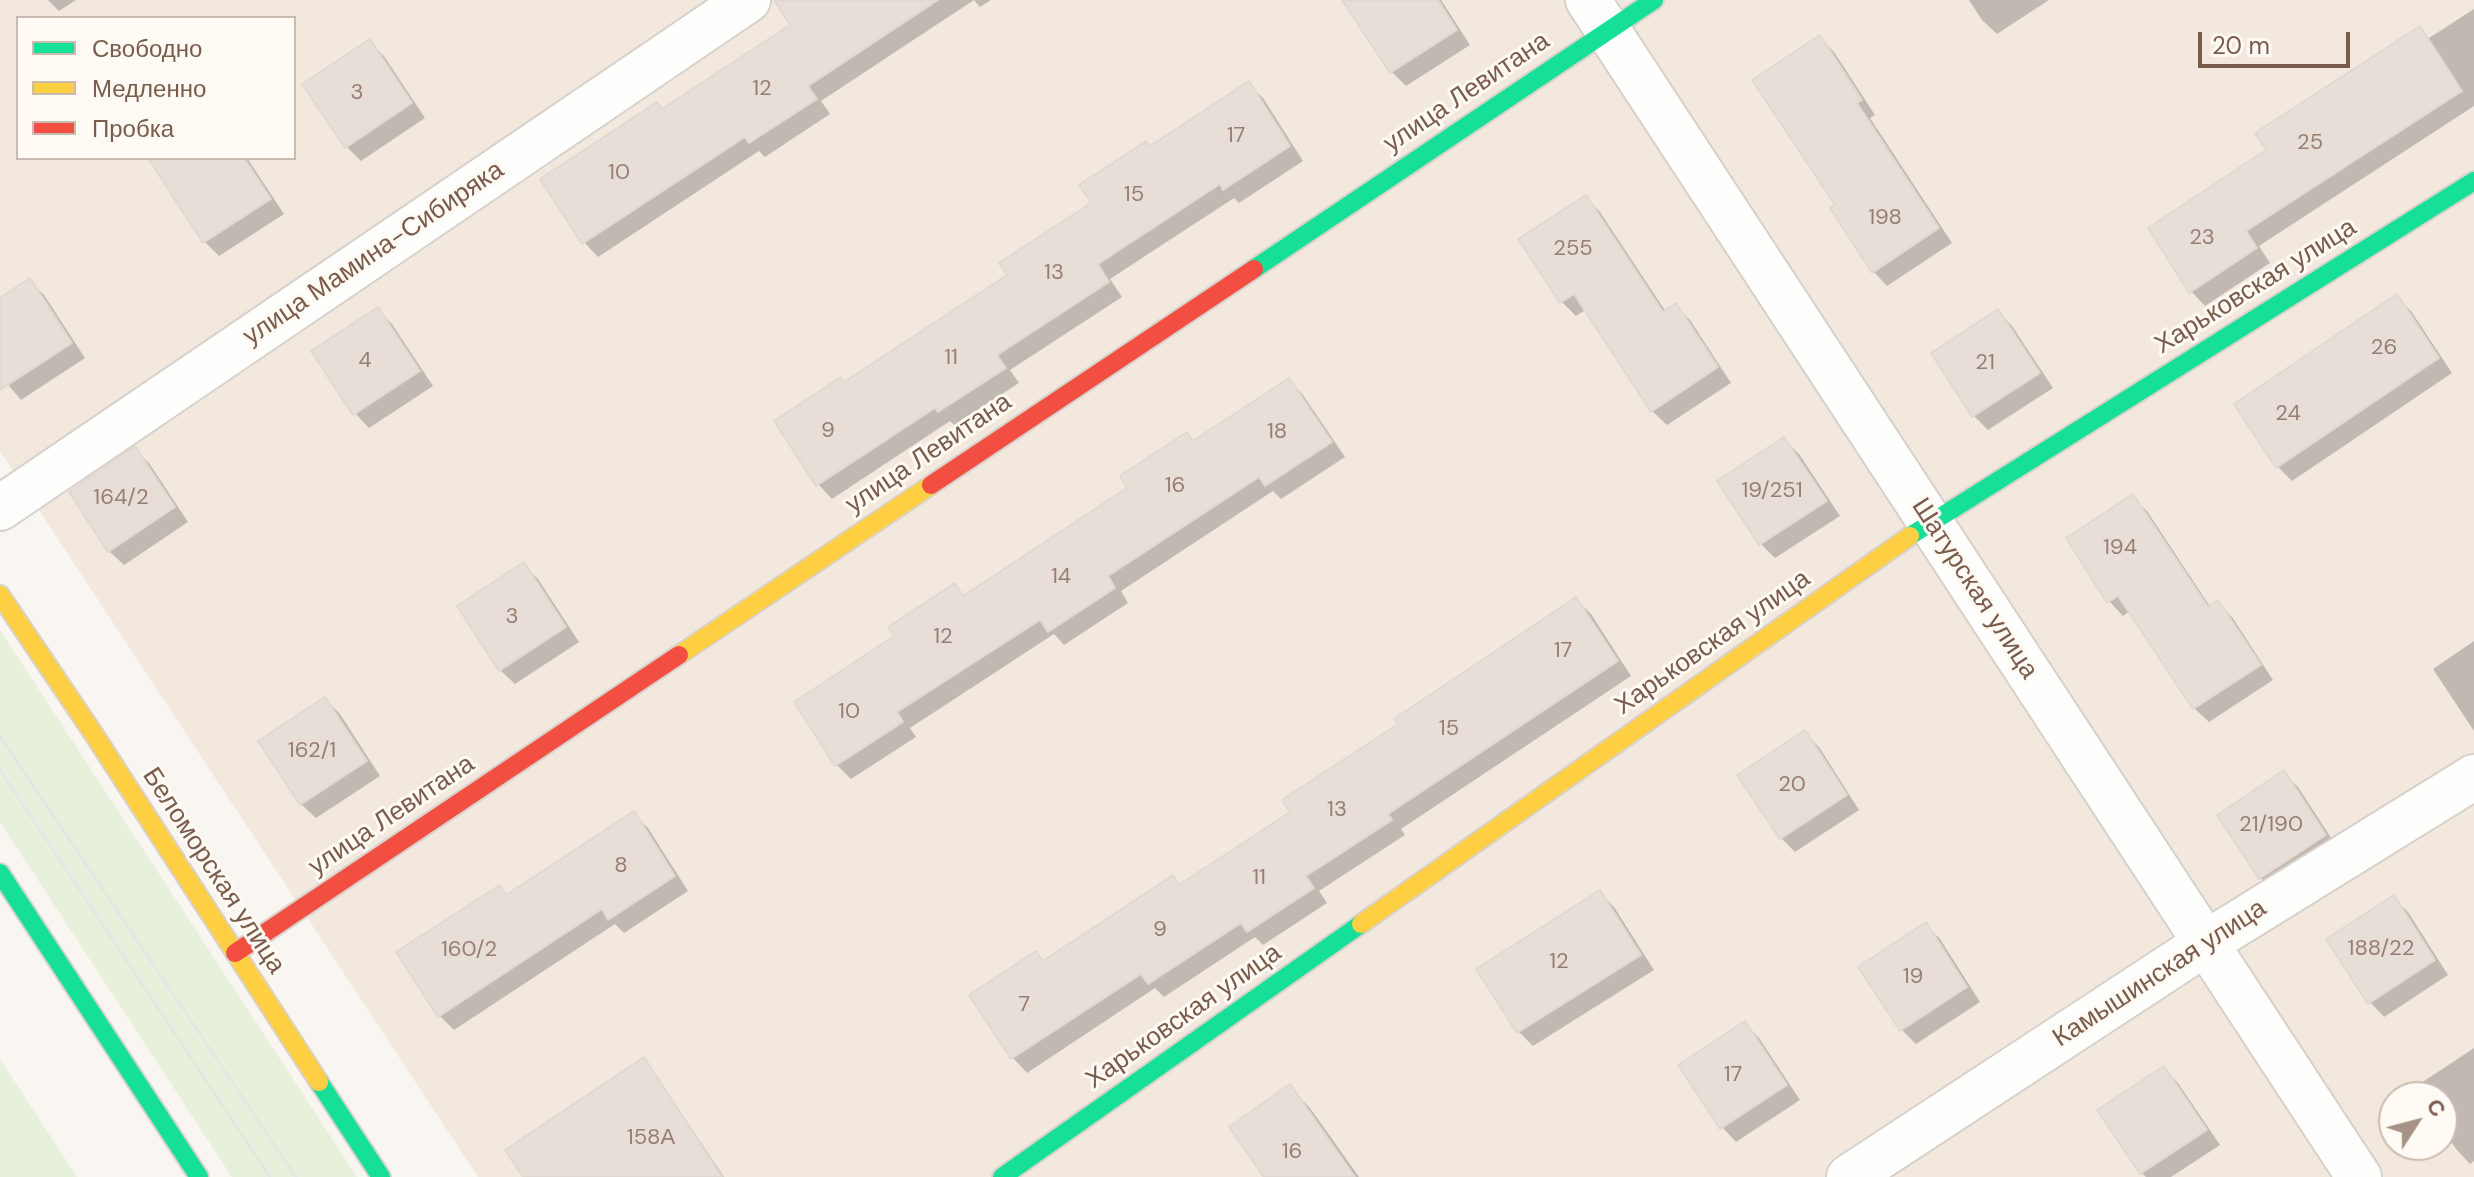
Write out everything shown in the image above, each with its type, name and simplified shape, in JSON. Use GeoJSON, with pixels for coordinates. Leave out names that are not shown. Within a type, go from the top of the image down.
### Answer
{"type":"FeatureCollection","features":[{"type":"Feature","properties":{"kind":"street","name":"улица Мамина-Сибиряка"},"geometry":{"type":"LineString","coordinates":[[0,508],[748,0]]}},
{"type":"Feature","properties":{"kind":"street","name":"улица Левитана"},"geometry":{"type":"LineString","coordinates":[[235,953],[1598,15],[1654,0]]}},
{"type":"Feature","properties":{"kind":"street","name":"Шатурская улица"},"geometry":{"type":"LineString","coordinates":[[1598,15],[2359,1177]]}},
{"type":"Feature","properties":{"kind":"street","name":"Харьковская улица"},"geometry":{"type":"LineString","coordinates":[[1002,1177],[1930,522],[2474,181]]}},
{"type":"Feature","properties":{"kind":"street","name":"Беломорская улица"},"geometry":{"type":"LineString","coordinates":[[0,595],[381,1177]]}},
{"type":"Feature","properties":{"kind":"street","name":"Камышинская улица"},"geometry":{"type":"LineString","coordinates":[[1849,1177],[2206,943],[2474,777]]}},
{"type":"Feature","properties":{"kind":"street"},"geometry":{"type":"LineString","coordinates":[[0,873],[199,1177]]}},
{"type":"Feature","properties":{"kind":"shaded area"},"geometry":{"type":"Polygon","coordinates":[[[0,0],[2474,0],[2474,1177],[478,1177],[0,451],[0,0]]]}},
{"type":"Feature","properties":{"kind":"green space"},"geometry":{"type":"Polygon","coordinates":[[[0,630],[357,1177],[232,1177],[0,822],[0,630]]]}},
{"type":"Feature","properties":{"kind":"green space"},"geometry":{"type":"Polygon","coordinates":[[[0,1059],[77,1177],[0,1177],[0,1059]]]}},
{"type":"Feature","properties":{"kind":"building"},"geometry":{"type":"Polygon","coordinates":[[[774,0],[938,0],[808,86],[817,99],[749,143],[745,137],[582,244],[540,179],[657,102],[662,109],[790,25],[774,0]]]}},
{"type":"Feature","properties":{"kind":"building"},"geometry":{"type":"Polygon","coordinates":[[[1342,0],[1438,0],[1457,30],[1390,73],[1342,0]]]}},
{"type":"Feature","properties":{"kind":"building"},"geometry":{"type":"Polygon","coordinates":[[[2420,26],[2462,91],[2246,231],[2257,248],[2189,293],[2148,228],[2266,150],[2255,133],[2420,26]]]}},
{"type":"Feature","properties":{"kind":"building"},"geometry":{"type":"Polygon","coordinates":[[[1820,35],[1862,100],[1857,103],[1939,228],[1872,273],[1830,208],[1835,205],[1752,80],[1820,35]]]}},
{"type":"Feature","properties":{"kind":"building"},"geometry":{"type":"Polygon","coordinates":[[[370,39],[412,103],[345,148],[302,84],[370,39]]]}},
{"type":"Feature","properties":{"kind":"building"},"geometry":{"type":"Polygon","coordinates":[[[1249,81],[1290,146],[1223,190],[1220,184],[1098,264],[1109,282],[997,355],[1006,368],[938,412],[935,408],[816,486],[774,421],[841,377],[844,382],[1007,275],[999,263],[1091,203],[1079,185],[1146,141],[1150,146],[1249,81]]]}},
{"type":"Feature","properties":{"kind":"building"},"geometry":{"type":"Polygon","coordinates":[[[149,160],[245,160],[271,199],[203,243],[149,160]]]}},
{"type":"Feature","properties":{"kind":"building"},"geometry":{"type":"Polygon","coordinates":[[[1586,195],[1663,312],[1676,303],[1718,367],[1651,412],[1574,294],[1560,303],[1518,239],[1586,195]]]}},
{"type":"Feature","properties":{"kind":"building"},"geometry":{"type":"Polygon","coordinates":[[[30,278],[72,343],[0,390],[0,298],[30,278]]]}},
{"type":"Feature","properties":{"kind":"building"},"geometry":{"type":"Polygon","coordinates":[[[2397,294],[2439,358],[2276,468],[2234,404],[2397,294]]]}},
{"type":"Feature","properties":{"kind":"building"},"geometry":{"type":"Polygon","coordinates":[[[378,307],[420,371],[353,415],[311,351],[378,307]]]}},
{"type":"Feature","properties":{"kind":"building"},"geometry":{"type":"Polygon","coordinates":[[[1998,309],[2040,373],[1972,417],[1931,353],[1998,309]]]}},
{"type":"Feature","properties":{"kind":"building"},"geometry":{"type":"Polygon","coordinates":[[[1289,378],[1332,442],[1265,486],[1259,477],[1108,576],[1115,588],[1048,632],[1040,620],[897,712],[903,722],[835,766],[794,702],[894,636],[888,627],[955,583],[963,596],[1127,488],[1120,476],[1187,432],[1193,441],[1289,378]]]}},
{"type":"Feature","properties":{"kind":"building"},"geometry":{"type":"Polygon","coordinates":[[[1784,437],[1827,501],[1759,545],[1717,481],[1784,437]]]}},
{"type":"Feature","properties":{"kind":"building"},"geometry":{"type":"Polygon","coordinates":[[[135,446],[175,507],[108,552],[69,492],[135,446]]]}},
{"type":"Feature","properties":{"kind":"building"},"geometry":{"type":"Polygon","coordinates":[[[2133,494],[2208,607],[2218,600],[2261,665],[2193,709],[2118,596],[2107,603],[2066,538],[2133,494]]]}},
{"type":"Feature","properties":{"kind":"building"},"geometry":{"type":"Polygon","coordinates":[[[524,562],[566,627],[499,671],[457,606],[524,562]]]}},
{"type":"Feature","properties":{"kind":"building"},"geometry":{"type":"Polygon","coordinates":[[[1576,597],[1618,661],[1388,814],[1392,820],[1306,876],[1314,888],[1247,932],[1241,923],[1148,984],[1141,974],[1011,1059],[969,995],[1036,951],[1043,961],[1173,875],[1179,885],[1290,812],[1282,800],[1398,724],[1394,719],[1576,597]]]}},
{"type":"Feature","properties":{"kind":"building"},"geometry":{"type":"Polygon","coordinates":[[[325,697],[367,761],[300,805],[258,741],[325,697]]]}},
{"type":"Feature","properties":{"kind":"building"},"geometry":{"type":"Polygon","coordinates":[[[1805,730],[1847,795],[1780,839],[1737,775],[1805,730]]]}},
{"type":"Feature","properties":{"kind":"building"},"geometry":{"type":"Polygon","coordinates":[[[2284,770],[2326,835],[2259,879],[2217,815],[2284,770]]]}},
{"type":"Feature","properties":{"kind":"building"},"geometry":{"type":"Polygon","coordinates":[[[634,811],[675,876],[608,920],[602,909],[438,1017],[396,952],[500,885],[506,895],[634,811]]]}},
{"type":"Feature","properties":{"kind":"building"},"geometry":{"type":"Polygon","coordinates":[[[1600,890],[1641,955],[1517,1033],[1476,969],[1600,890]]]}},
{"type":"Feature","properties":{"kind":"building"},"geometry":{"type":"Polygon","coordinates":[[[2394,895],[2435,960],[2368,1004],[2326,939],[2394,895]]]}},
{"type":"Feature","properties":{"kind":"building"},"geometry":{"type":"Polygon","coordinates":[[[1926,922],[1967,987],[1900,1031],[1858,967],[1926,922]]]}},
{"type":"Feature","properties":{"kind":"building"},"geometry":{"type":"Polygon","coordinates":[[[1745,1021],[1787,1085],[1720,1129],[1678,1065],[1745,1021]]]}},
{"type":"Feature","properties":{"kind":"building"},"geometry":{"type":"Polygon","coordinates":[[[644,1057],[722,1177],[523,1177],[505,1150],[644,1057]]]}},
{"type":"Feature","properties":{"kind":"building"},"geometry":{"type":"Polygon","coordinates":[[[2164,1066],[2207,1130],[2140,1174],[2097,1110],[2164,1066]]]}},
{"type":"Feature","properties":{"kind":"building"},"geometry":{"type":"Polygon","coordinates":[[[1290,1084],[1355,1177],[1264,1177],[1229,1127],[1290,1084]]]}},
{"type":"Feature","properties":{"kind":"tram line"},"geometry":{"type":"LineString","coordinates":[[0,736],[296,1177]]}},
{"type":"Feature","properties":{"kind":"tram line"},"geometry":{"type":"LineString","coordinates":[[0,770],[270,1177]]}},
{"type":"Feature","properties":{"kind":"traffic: fast"},"geometry":{"type":"LineString","coordinates":[[1254,269],[1654,0]]}},
{"type":"Feature","properties":{"kind":"traffic: fast"},"geometry":{"type":"LineString","coordinates":[[1910,536],[2474,181]]}},
{"type":"Feature","properties":{"kind":"traffic: fast"},"geometry":{"type":"LineString","coordinates":[[0,873],[199,1177]]}},
{"type":"Feature","properties":{"kind":"traffic: fast"},"geometry":{"type":"LineString","coordinates":[[1002,1177],[1361,924]]}},
{"type":"Feature","properties":{"kind":"traffic: fast"},"geometry":{"type":"LineString","coordinates":[[319,1082],[381,1177]]}},
{"type":"Feature","properties":{"kind":"traffic: slow"},"geometry":{"type":"LineString","coordinates":[[679,655],[931,485]]}},
{"type":"Feature","properties":{"kind":"traffic: slow"},"geometry":{"type":"LineString","coordinates":[[1361,924],[1910,536]]}},
{"type":"Feature","properties":{"kind":"traffic: slow"},"geometry":{"type":"LineString","coordinates":[[0,595],[319,1082]]}},
{"type":"Feature","properties":{"kind":"traffic: jam"},"geometry":{"type":"LineString","coordinates":[[931,485],[1254,269]]}},
{"type":"Feature","properties":{"kind":"traffic: jam"},"geometry":{"type":"LineString","coordinates":[[235,953],[679,655]]}}]}
